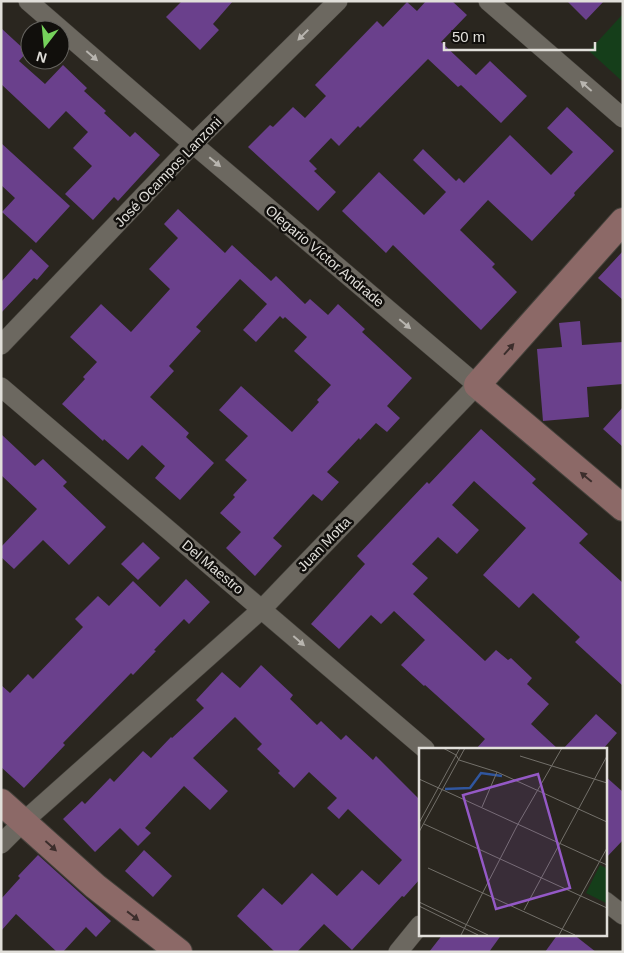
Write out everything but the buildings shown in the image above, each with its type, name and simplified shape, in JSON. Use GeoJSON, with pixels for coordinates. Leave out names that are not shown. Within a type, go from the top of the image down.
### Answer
{"type":"FeatureCollection","features":[{"type":"Feature","properties":{"kind":"street","name":"Olegario Víctor Andrade"},"geometry":{"type":"LineString","coordinates":[[28,1],[193,144],[623,508]]}},
{"type":"Feature","properties":{"kind":"street","name":"José Ocampos Lanzoni"},"geometry":{"type":"LineString","coordinates":[[1,345],[193,144],[338,1]]}},
{"type":"Feature","properties":{"kind":"street"},"geometry":{"type":"LineString","coordinates":[[488,1],[623,118]]}},
{"type":"Feature","properties":{"kind":"street","name":"Juan Motta"},"geometry":{"type":"LineString","coordinates":[[1,844],[23,822],[262,609],[477,385],[623,221]]}},
{"type":"Feature","properties":{"kind":"street","name":"Del Maestro"},"geometry":{"type":"LineString","coordinates":[[1,387],[424,748]]}},
{"type":"Feature","properties":{"kind":"street"},"geometry":{"type":"LineString","coordinates":[[1,802],[95,886],[179,952]]}},
{"type":"Feature","properties":{"kind":"street"},"geometry":{"type":"LineString","coordinates":[[606,902],[623,915]]}},
{"type":"Feature","properties":{"kind":"street"},"geometry":{"type":"LineString","coordinates":[[398,952],[419,925]]}},
{"type":"Feature","properties":{"kind":"green space"},"geometry":{"type":"Polygon","coordinates":[[[623,16],[623,82],[589,51],[623,16]]]}}]}
